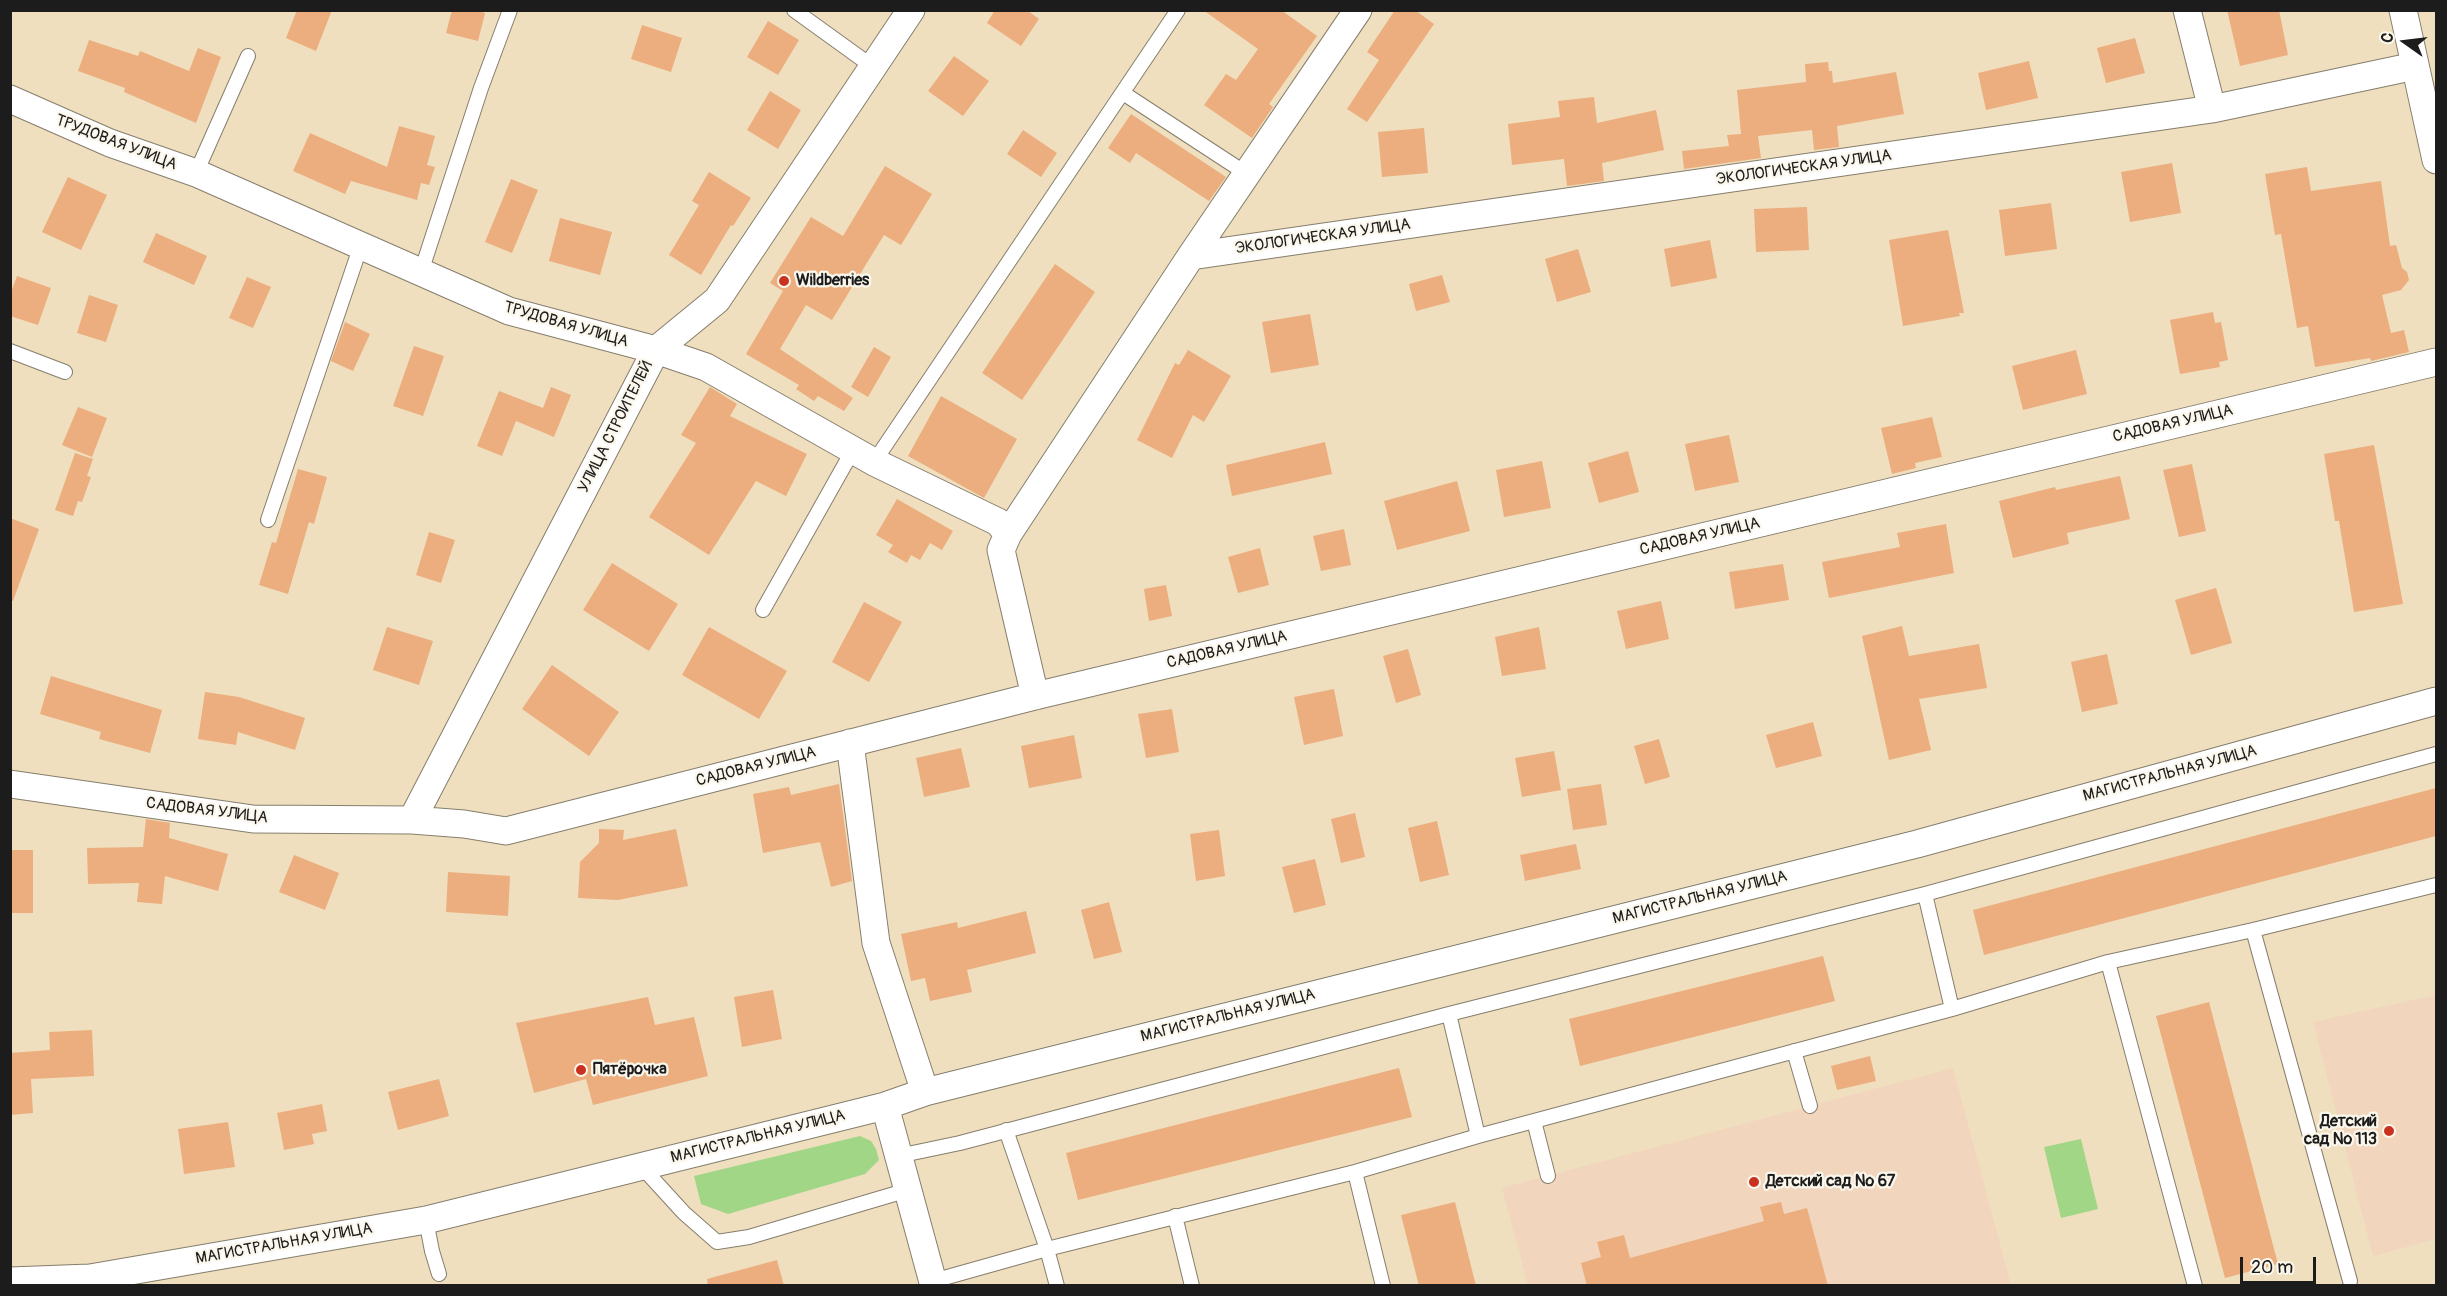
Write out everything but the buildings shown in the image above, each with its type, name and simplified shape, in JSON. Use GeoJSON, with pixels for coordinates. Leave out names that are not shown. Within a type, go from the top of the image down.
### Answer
{"type":"FeatureCollection","features":[{"type":"Feature","properties":{"kind":"street","name":"УЛИЦА СТРОИТЕЛЕЙ"},"geometry":{"type":"LineString","coordinates":[[412,820],[656,350],[717,300],[911,10]]}},
{"type":"Feature","properties":{"kind":"street"},"geometry":{"type":"LineString","coordinates":[[1035,696],[1001,550],[1008,534],[1191,256],[1358,10]]}},
{"type":"Feature","properties":{"kind":"street"},"geometry":{"type":"LineString","coordinates":[[2187,10],[2212,109]]}},
{"type":"Feature","properties":{"kind":"street"},"geometry":{"type":"LineString","coordinates":[[2403,10],[2436,160]]}},
{"type":"Feature","properties":{"kind":"street","name":"ЭКОЛОГИЧЕСКАЯ УЛИЦА"},"geometry":{"type":"LineString","coordinates":[[1191,256],[2212,109],[2415,66]]}},
{"type":"Feature","properties":{"kind":"street","name":"ТРУДОВАЯ УЛИЦА"},"geometry":{"type":"LineString","coordinates":[[10,99],[110,143],[196,173],[509,310],[656,350],[706,367],[863,456],[998,522],[1008,534]]}},
{"type":"Feature","properties":{"kind":"street","name":"САДОВАЯ УЛИЦА"},"geometry":{"type":"LineString","coordinates":[[10,784],[253,819],[412,820],[464,824],[506,831],[1035,696],[2436,362]]}},
{"type":"Feature","properties":{"kind":"street","name":"МАГИСТРАЛЬНАЯ УЛИЦА"},"geometry":{"type":"LineString","coordinates":[[10,1281],[90,1278],[426,1220],[885,1106],[925,1092],[1917,843],[2436,701]]}},
{"type":"Feature","properties":{"kind":"street"},"geometry":{"type":"LineString","coordinates":[[850,743],[876,943],[925,1092]]}},
{"type":"Feature","properties":{"kind":"street"},"geometry":{"type":"LineString","coordinates":[[885,1106],[934,1283]]}},
{"type":"Feature","properties":{"kind":"lane"},"geometry":{"type":"LineString","coordinates":[[421,272],[481,88],[510,10]]}},
{"type":"Feature","properties":{"kind":"lane"},"geometry":{"type":"LineString","coordinates":[[794,10],[873,67]]}},
{"type":"Feature","properties":{"kind":"lane"},"geometry":{"type":"LineString","coordinates":[[763,610],[863,456],[1123,93],[1179,10]]}},
{"type":"Feature","properties":{"kind":"lane"},"geometry":{"type":"LineString","coordinates":[[196,173],[248,56]]}},
{"type":"Feature","properties":{"kind":"lane"},"geometry":{"type":"LineString","coordinates":[[1123,93],[1247,174]]}},
{"type":"Feature","properties":{"kind":"lane"},"geometry":{"type":"LineString","coordinates":[[268,520],[361,245]]}},
{"type":"Feature","properties":{"kind":"lane"},"geometry":{"type":"LineString","coordinates":[[10,351],[65,372]]}},
{"type":"Feature","properties":{"kind":"lane"},"geometry":{"type":"LineString","coordinates":[[898,1156],[1925,894],[2436,754]]}},
{"type":"Feature","properties":{"kind":"lane"},"geometry":{"type":"LineString","coordinates":[[934,1283],[1047,1249],[1355,1172],[1478,1136],[1952,1009],[2108,962],[2253,930],[2436,885]]}},
{"type":"Feature","properties":{"kind":"lane"},"geometry":{"type":"LineString","coordinates":[[1925,894],[1952,1009]]}},
{"type":"Feature","properties":{"kind":"lane"},"geometry":{"type":"LineString","coordinates":[[2253,930],[2350,1281]]}},
{"type":"Feature","properties":{"kind":"lane"},"geometry":{"type":"LineString","coordinates":[[2108,962],[2195,1286]]}},
{"type":"Feature","properties":{"kind":"lane"},"geometry":{"type":"LineString","coordinates":[[1449,1014],[1478,1136]]}},
{"type":"Feature","properties":{"kind":"lane"},"geometry":{"type":"LineString","coordinates":[[1794,1051],[1810,1106]]}},
{"type":"Feature","properties":{"kind":"lane"},"geometry":{"type":"LineString","coordinates":[[1534,1121],[1548,1176]]}},
{"type":"Feature","properties":{"kind":"lane"},"geometry":{"type":"LineString","coordinates":[[1006,1130],[1047,1249],[1057,1286]]}},
{"type":"Feature","properties":{"kind":"lane"},"geometry":{"type":"LineString","coordinates":[[641,1166],[684,1213],[717,1242],[748,1237],[908,1190]]}},
{"type":"Feature","properties":{"kind":"lane"},"geometry":{"type":"LineString","coordinates":[[1355,1172],[1383,1286]]}},
{"type":"Feature","properties":{"kind":"lane"},"geometry":{"type":"LineString","coordinates":[[1175,1216],[1192,1286]]}},
{"type":"Feature","properties":{"kind":"lane"},"geometry":{"type":"LineString","coordinates":[[426,1220],[439,1274]]}},
{"type":"Feature","properties":{"kind":"shaded area","name":"Детский сад № 113"},"geometry":{"type":"Polygon","coordinates":[[[2436,995],[2436,1239],[2373,1256],[2313,1022],[2436,995]]]}},
{"type":"Feature","properties":{"kind":"shaded area","name":"Детский сад № 67"},"geometry":{"type":"Polygon","coordinates":[[[1953,1068],[2011,1285],[1528,1285],[1502,1188],[1953,1068]]]}},
{"type":"Feature","properties":{"kind":"green space"},"geometry":{"type":"Polygon","coordinates":[[[860,1136],[871,1141],[879,1160],[865,1174],[728,1214],[701,1204],[694,1176],[860,1136]]]}},
{"type":"Feature","properties":{"kind":"green space"},"geometry":{"type":"Polygon","coordinates":[[[2081,1139],[2098,1209],[2061,1218],[2044,1147],[2081,1139]]]}},
{"type":"Feature","properties":{"kind":"place","name":"Wildberries"},"geometry":{"type":"Point","coordinates":[784,281]}},
{"type":"Feature","properties":{"kind":"place","name":"Пятёрочка"},"geometry":{"type":"Point","coordinates":[581,1070]}},
{"type":"Feature","properties":{"kind":"place","name":"Детский сад № 113"},"geometry":{"type":"Point","coordinates":[2389,1131]}},
{"type":"Feature","properties":{"kind":"place","name":"Детский сад № 67"},"geometry":{"type":"Point","coordinates":[1754,1182]}}]}
